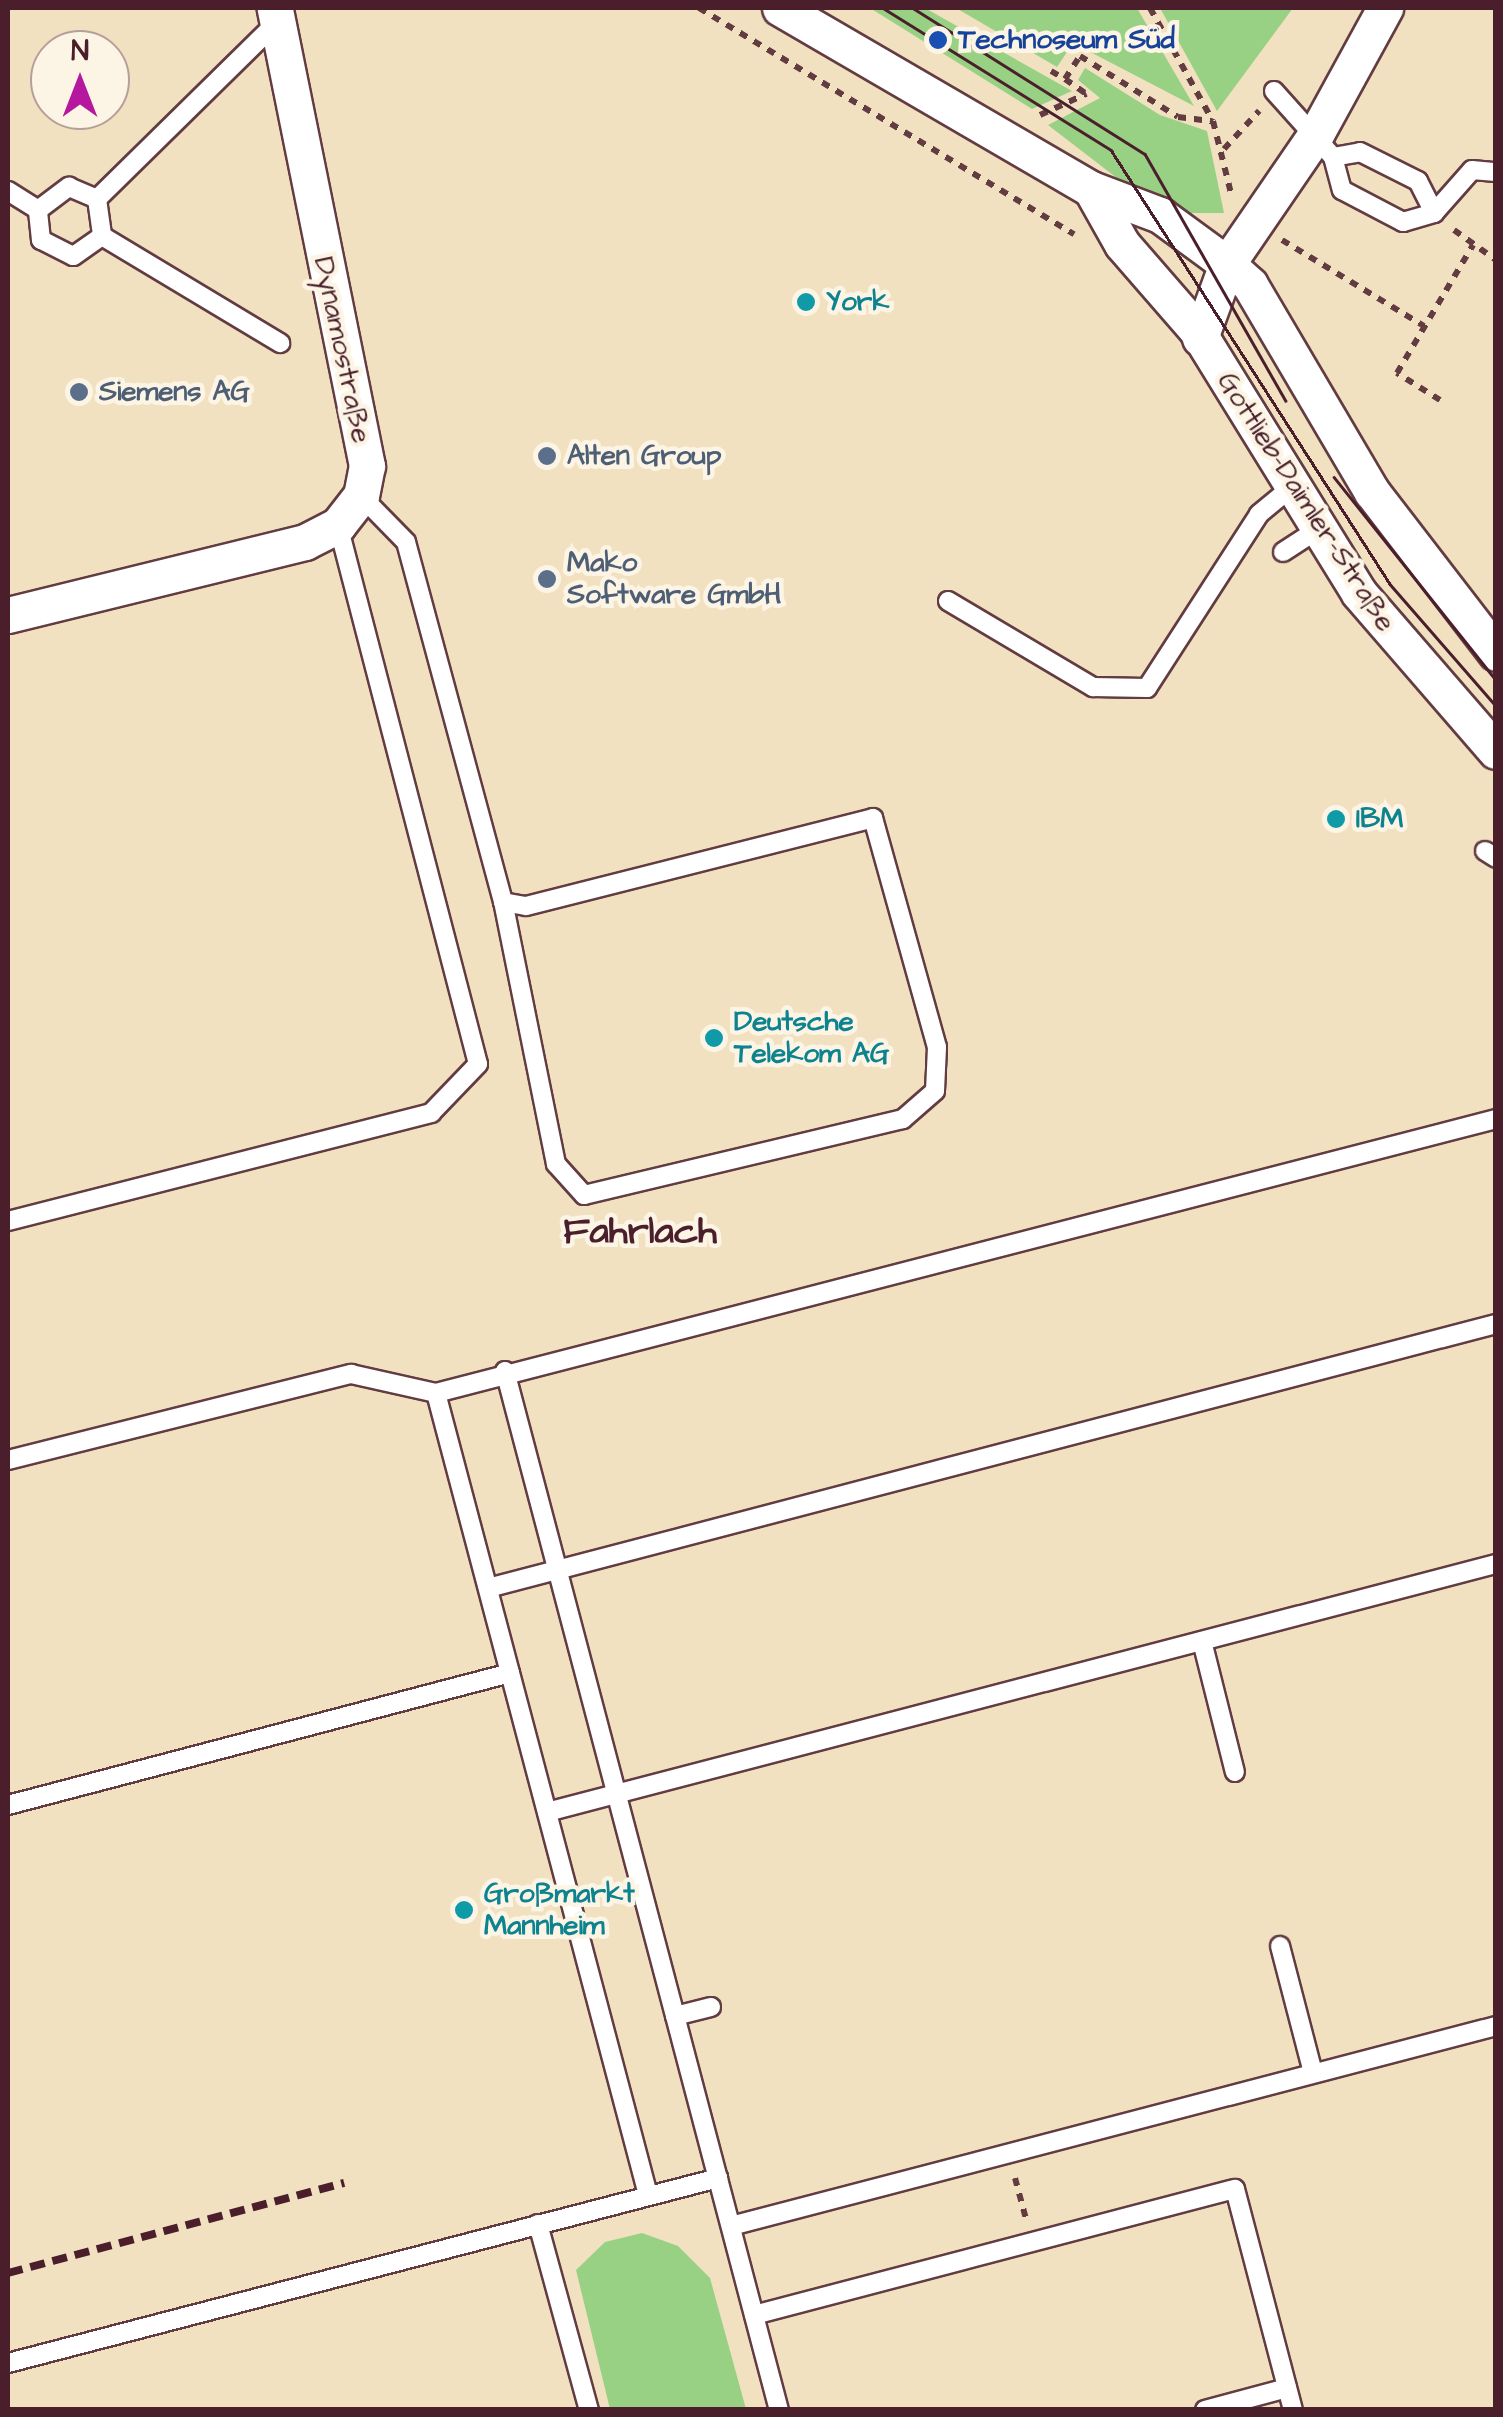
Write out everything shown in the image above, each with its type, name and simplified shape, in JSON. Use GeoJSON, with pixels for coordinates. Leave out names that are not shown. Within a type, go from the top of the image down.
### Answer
{"type":"FeatureCollection","features":[{"type":"Feature","properties":{"kind":"street"},"geometry":{"type":"LineString","coordinates":[[780,8],[1091,189],[1160,215],[1227,264],[1250,285],[1372,492],[1496,653]]}},
{"type":"Feature","properties":{"kind":"street"},"geometry":{"type":"LineString","coordinates":[[1200,338],[1227,264],[1256,224],[1325,146],[1384,8]]}},
{"type":"Feature","properties":{"kind":"street","name":"Dynamostraße"},"geometry":{"type":"LineString","coordinates":[[273,17],[364,451],[361,496]]}},
{"type":"Feature","properties":{"kind":"street","name":"Gottlieb-Daimler-Straße"},"geometry":{"type":"LineString","coordinates":[[1091,189],[1122,244],[1200,338],[1320,528],[1423,677],[1496,751]]}},
{"type":"Feature","properties":{"kind":"street"},"geometry":{"type":"LineString","coordinates":[[8,615],[305,542],[338,525],[361,496]]}},
{"type":"Feature","properties":{"kind":"lane"},"geometry":{"type":"LineString","coordinates":[[96,200],[273,17]]}},
{"type":"Feature","properties":{"kind":"lane"},"geometry":{"type":"LineString","coordinates":[[1274,91],[1325,146],[1342,190],[1371,209],[1404,222],[1434,213],[1472,170],[1496,172]]}},
{"type":"Feature","properties":{"kind":"lane"},"geometry":{"type":"LineString","coordinates":[[1325,146],[1360,152],[1418,181],[1434,213]]}},
{"type":"Feature","properties":{"kind":"lane"},"geometry":{"type":"LineString","coordinates":[[38,210],[70,187],[96,200]]}},
{"type":"Feature","properties":{"kind":"lane"},"geometry":{"type":"LineString","coordinates":[[8,191],[38,210]]}},
{"type":"Feature","properties":{"kind":"lane"},"geometry":{"type":"LineString","coordinates":[[96,200],[102,236],[280,343]]}},
{"type":"Feature","properties":{"kind":"lane"},"geometry":{"type":"LineString","coordinates":[[38,210],[42,240],[73,256],[102,236]]}},
{"type":"Feature","properties":{"kind":"lane"},"geometry":{"type":"LineString","coordinates":[[948,601],[1093,686],[1147,688],[1259,514],[1294,485]]}},
{"type":"Feature","properties":{"kind":"lane"},"geometry":{"type":"LineString","coordinates":[[361,496],[406,542],[503,902],[556,1164],[584,1195],[903,1119],[935,1091],[937,1047],[873,818],[526,906],[503,902]]}},
{"type":"Feature","properties":{"kind":"lane"},"geometry":{"type":"LineString","coordinates":[[8,1221],[431,1112],[478,1064],[338,525]]}},
{"type":"Feature","properties":{"kind":"lane"},"geometry":{"type":"LineString","coordinates":[[1283,552],[1320,528]]}},
{"type":"Feature","properties":{"kind":"lane"},"geometry":{"type":"LineString","coordinates":[[8,1460],[351,1374],[436,1393],[505,1371],[1496,1119]]}},
{"type":"Feature","properties":{"kind":"lane"},"geometry":{"type":"LineString","coordinates":[[488,1588],[1496,1324]]}},
{"type":"Feature","properties":{"kind":"lane"},"geometry":{"type":"LineString","coordinates":[[505,1371],[779,2410]]}},
{"type":"Feature","properties":{"kind":"lane"},"geometry":{"type":"LineString","coordinates":[[436,1393],[648,2195]]}},
{"type":"Feature","properties":{"kind":"lane"},"geometry":{"type":"LineString","coordinates":[[547,1812],[1496,1564]]}},
{"type":"Feature","properties":{"kind":"lane"},"geometry":{"type":"LineString","coordinates":[[1202,1641],[1234,1772]]}},
{"type":"Feature","properties":{"kind":"lane"},"geometry":{"type":"LineString","coordinates":[[8,1805],[510,1673]]}},
{"type":"Feature","properties":{"kind":"lane"},"geometry":{"type":"LineString","coordinates":[[1280,1946],[1313,2073]]}},
{"type":"Feature","properties":{"kind":"lane"},"geometry":{"type":"LineString","coordinates":[[676,2016],[711,2007]]}},
{"type":"Feature","properties":{"kind":"lane"},"geometry":{"type":"LineString","coordinates":[[730,2226],[1496,2026]]}},
{"type":"Feature","properties":{"kind":"lane"},"geometry":{"type":"LineString","coordinates":[[8,2363],[718,2178]]}},
{"type":"Feature","properties":{"kind":"lane"},"geometry":{"type":"LineString","coordinates":[[754,2315],[1234,2189],[1292,2410]]}},
{"type":"Feature","properties":{"kind":"lane"},"geometry":{"type":"LineString","coordinates":[[538,2224],[589,2410]]}},
{"type":"Feature","properties":{"kind":"lane"},"geometry":{"type":"LineString","coordinates":[[1205,2410],[1287,2388]]}},
{"type":"Feature","properties":{"kind":"path"},"geometry":{"type":"LineString","coordinates":[[698,8],[1080,238]]}},
{"type":"Feature","properties":{"kind":"path"},"geometry":{"type":"LineString","coordinates":[[1150,8],[1213,121],[1234,204],[1256,224],[1424,326]]}},
{"type":"Feature","properties":{"kind":"path"},"geometry":{"type":"LineString","coordinates":[[1065,79],[1080,56],[1178,117],[1213,121]]}},
{"type":"Feature","properties":{"kind":"path"},"geometry":{"type":"LineString","coordinates":[[1040,115],[1086,94],[1051,71]]}},
{"type":"Feature","properties":{"kind":"path"},"geometry":{"type":"LineString","coordinates":[[1223,150],[1274,91]]}},
{"type":"Feature","properties":{"kind":"path"},"geometry":{"type":"LineString","coordinates":[[1434,213],[1496,260]]}},
{"type":"Feature","properties":{"kind":"path"},"geometry":{"type":"LineString","coordinates":[[1440,400],[1397,374],[1473,246]]}},
{"type":"Feature","properties":{"kind":"path"},"geometry":{"type":"LineString","coordinates":[[1008,2153],[1032,2242]]}},
{"type":"Feature","properties":{"kind":"green space"},"geometry":{"type":"Polygon","coordinates":[[[870,8],[925,8],[1072,91],[1032,109],[870,8]]]}},
{"type":"Feature","properties":{"kind":"green space"},"geometry":{"type":"Polygon","coordinates":[[[956,8],[1137,8],[1194,106],[1073,43],[1057,67],[956,8]]]}},
{"type":"Feature","properties":{"kind":"green space"},"geometry":{"type":"Polygon","coordinates":[[[1160,8],[1293,8],[1217,111],[1160,8]]]}},
{"type":"Feature","properties":{"kind":"green space"},"geometry":{"type":"Polygon","coordinates":[[[1085,68],[1160,115],[1207,131],[1224,213],[1187,213],[1139,195],[1048,125],[1100,98],[1078,80],[1085,68]]]}},
{"type":"Feature","properties":{"kind":"green space"},"geometry":{"type":"Polygon","coordinates":[[[642,2233],[678,2246],[710,2278],[746,2409],[610,2409],[576,2270],[605,2242],[642,2233]]]}},
{"type":"Feature","properties":{"kind":"tram line"},"geometry":{"type":"LineString","coordinates":[[883,8],[1111,150],[1390,584],[1496,706]]}},
{"type":"Feature","properties":{"kind":"tram line"},"geometry":{"type":"LineString","coordinates":[[913,8],[1145,154],[1286,401]]}},
{"type":"Feature","properties":{"kind":"tram line"},"geometry":{"type":"LineString","coordinates":[[1334,477],[1496,680]]}},
{"type":"Feature","properties":{"kind":"railway"},"geometry":{"type":"LineString","coordinates":[[8,2273],[344,2183]]}},
{"type":"Feature","properties":{"kind":"place","name":"Technoseum Süd"},"geometry":{"type":"Point","coordinates":[938,40]}},
{"type":"Feature","properties":{"kind":"place","name":"York"},"geometry":{"type":"Point","coordinates":[806,302]}},
{"type":"Feature","properties":{"kind":"place","name":"Siemens AG"},"geometry":{"type":"Point","coordinates":[79,392]}},
{"type":"Feature","properties":{"kind":"place","name":"Alten Group"},"geometry":{"type":"Point","coordinates":[547,456]}},
{"type":"Feature","properties":{"kind":"place","name":"Mako Software GmbH"},"geometry":{"type":"Point","coordinates":[547,579]}},
{"type":"Feature","properties":{"kind":"place","name":"IBM"},"geometry":{"type":"Point","coordinates":[1336,819]}},
{"type":"Feature","properties":{"kind":"place","name":"Deutsche Telekom AG"},"geometry":{"type":"Point","coordinates":[714,1038]}},
{"type":"Feature","properties":{"kind":"place","name":"Großmarkt Mannheim"},"geometry":{"type":"Point","coordinates":[464,1910]}},
{"type":"Feature","properties":{"kind":"district","name":"Fahrlach"},"geometry":{"type":"Point","coordinates":[640,1233]}}]}
